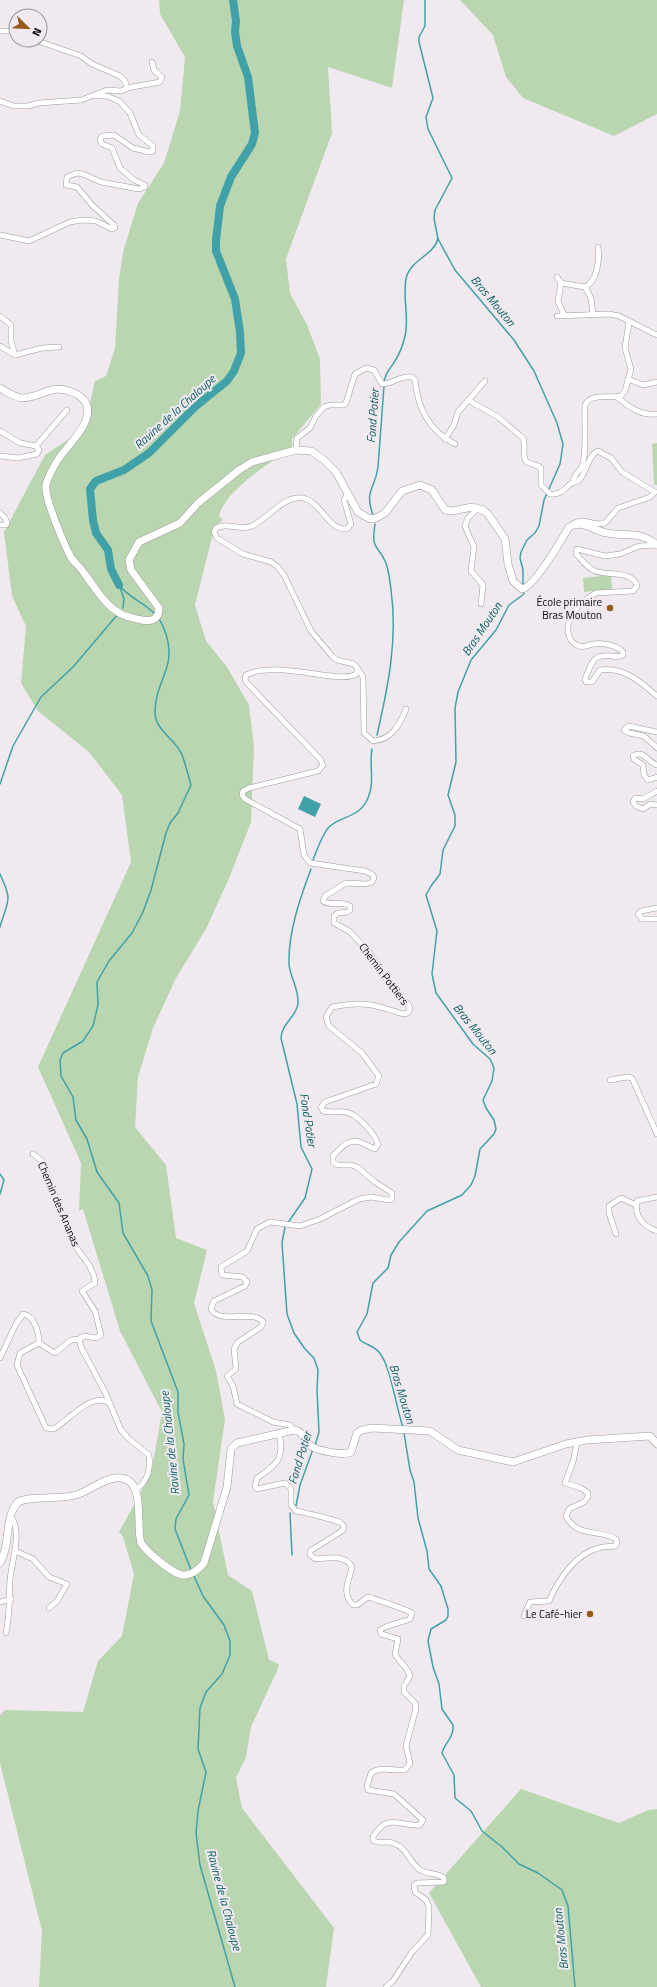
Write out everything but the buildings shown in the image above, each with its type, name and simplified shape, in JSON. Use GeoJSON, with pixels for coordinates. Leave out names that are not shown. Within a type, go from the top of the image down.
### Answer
{"type":"FeatureCollection","features":[{"type":"Feature","properties":{"kind":"main road"},"geometry":{"type":"LineString","coordinates":[[0,388],[8,394],[22,398],[60,388],[78,395],[85,402],[87,407],[85,421],[80,431],[59,458],[52,471],[46,486],[46,497],[72,558],[109,606],[122,615],[144,622],[151,621],[159,614],[159,608],[131,570],[129,560],[139,542],[180,523],[198,503],[239,470],[252,462],[296,450],[310,451],[324,460],[336,472],[358,512],[370,519],[376,518],[385,513],[402,491],[420,486],[432,490],[445,510],[452,511],[466,508],[478,508],[488,514],[505,539],[508,564],[513,581],[522,589],[525,589],[538,576],[569,527],[572,525],[590,526],[610,534],[635,534],[651,540],[657,545]]}},
{"type":"Feature","properties":{"kind":"main road"},"geometry":{"type":"LineString","coordinates":[[0,1563],[11,1517],[16,1504],[21,1500],[77,1495],[114,1478],[127,1480],[136,1490],[138,1498],[140,1543],[175,1572],[187,1575],[198,1570],[204,1563],[228,1487],[231,1449],[238,1443],[294,1430],[301,1432],[313,1447],[347,1454],[351,1452],[355,1435],[362,1430],[393,1429],[430,1431],[458,1450],[513,1462],[550,1448],[577,1443],[641,1436],[652,1438],[657,1444]]}},
{"type":"Feature","properties":{"kind":"street"},"geometry":{"type":"LineString","coordinates":[[48,44],[81,56],[92,64],[120,76],[125,81],[128,88]]}},
{"type":"Feature","properties":{"kind":"street"},"geometry":{"type":"LineString","coordinates":[[96,96],[107,90],[121,91],[128,88],[160,82],[162,77],[154,70],[152,62]]}},
{"type":"Feature","properties":{"kind":"street"},"geometry":{"type":"LineString","coordinates":[[0,101],[19,107],[74,101],[96,96],[106,96],[119,101],[130,113],[139,135],[153,146],[153,150],[149,152],[130,147],[114,135],[102,136],[100,139],[102,144],[112,148],[120,168],[134,180],[145,185],[145,187],[139,189],[101,182],[83,174],[70,174],[67,177],[66,185],[77,186],[93,206],[114,225],[115,228],[112,229],[96,221],[82,220],[70,222],[29,241],[0,235]]}},
{"type":"Feature","properties":{"kind":"street"},"geometry":{"type":"LineString","coordinates":[[561,283],[585,287],[593,281],[600,258],[598,247]]}},
{"type":"Feature","properties":{"kind":"street"},"geometry":{"type":"LineString","coordinates":[[557,277],[561,283],[558,301],[564,316]]}},
{"type":"Feature","properties":{"kind":"street"},"geometry":{"type":"LineString","coordinates":[[585,287],[591,298],[592,315]]}},
{"type":"Feature","properties":{"kind":"street"},"geometry":{"type":"LineString","coordinates":[[0,316],[11,325],[11,341],[15,355]]}},
{"type":"Feature","properties":{"kind":"street"},"geometry":{"type":"LineString","coordinates":[[557,316],[619,316],[626,318],[629,322],[657,335]]}},
{"type":"Feature","properties":{"kind":"street"},"geometry":{"type":"LineString","coordinates":[[573,482],[574,478],[583,466],[586,402],[593,397],[617,397],[623,394],[631,365],[625,348],[629,322]]}},
{"type":"Feature","properties":{"kind":"street"},"geometry":{"type":"LineString","coordinates":[[0,346],[15,355],[44,348],[58,347]]}},
{"type":"Feature","properties":{"kind":"street"},"geometry":{"type":"LineString","coordinates":[[296,450],[296,438],[310,428],[321,409],[330,405],[344,405],[346,403],[355,374],[366,368],[374,370],[384,384],[406,376],[412,376],[415,380],[423,414],[445,439],[455,444]]}},
{"type":"Feature","properties":{"kind":"street"},"geometry":{"type":"LineString","coordinates":[[628,379],[643,385],[657,382]]}},
{"type":"Feature","properties":{"kind":"street"},"geometry":{"type":"LineString","coordinates":[[445,439],[454,425],[458,412],[485,381]]}},
{"type":"Feature","properties":{"kind":"street"},"geometry":{"type":"LineString","coordinates":[[617,397],[632,409],[650,415],[657,414]]}},
{"type":"Feature","properties":{"kind":"street"},"geometry":{"type":"LineString","coordinates":[[468,400],[498,417],[523,438],[526,461],[540,466],[542,470],[541,485],[550,494],[558,494],[573,482],[579,480],[586,471],[592,455],[598,451],[611,458],[622,472],[655,492],[650,497],[618,508],[605,522],[596,524],[582,520],[577,521],[572,525]]}},
{"type":"Feature","properties":{"kind":"street"},"geometry":{"type":"LineString","coordinates":[[36,446],[67,410]]}},
{"type":"Feature","properties":{"kind":"street"},"geometry":{"type":"LineString","coordinates":[[0,431],[20,443],[36,446]]}},
{"type":"Feature","properties":{"kind":"street"},"geometry":{"type":"LineString","coordinates":[[0,456],[18,458],[37,454],[39,450],[36,446]]}},
{"type":"Feature","properties":{"kind":"street"},"geometry":{"type":"LineString","coordinates":[[348,493],[344,500],[351,524],[347,529],[334,525],[313,502],[302,498],[287,502],[252,526],[223,526],[216,528],[214,532],[217,538],[243,554],[271,562],[277,566],[284,575],[311,631],[332,656],[337,660],[354,664],[358,669],[363,677],[365,736],[373,741],[388,737],[396,727],[406,708]]}},
{"type":"Feature","properties":{"kind":"street"},"geometry":{"type":"LineString","coordinates":[[478,508],[468,518],[465,526],[474,547],[471,571],[483,585],[481,604]]}},
{"type":"Feature","properties":{"kind":"street"},"geometry":{"type":"LineString","coordinates":[[0,513],[5,518],[7,523],[6,526],[0,525]]}},
{"type":"Feature","properties":{"kind":"street"},"geometry":{"type":"LineString","coordinates":[[657,545],[639,546],[620,554],[605,556],[577,549],[576,554],[590,568],[600,573],[625,576],[635,581],[638,586],[633,591],[596,594],[591,596],[571,616],[568,630],[573,643],[579,646],[600,644],[619,648],[623,652],[623,655],[619,657],[602,655],[595,658],[585,679],[586,682],[592,682],[598,670],[618,670],[636,678],[657,696]]}},
{"type":"Feature","properties":{"kind":"street","name":"Chemin Pottiers"},"geometry":{"type":"LineString","coordinates":[[294,1430],[290,1425],[273,1422],[237,1404],[233,1386],[228,1378],[228,1374],[236,1369],[233,1352],[236,1345],[261,1327],[262,1320],[258,1318],[219,1316],[213,1313],[211,1309],[214,1301],[245,1286],[247,1282],[243,1277],[222,1275],[221,1268],[247,1251],[257,1229],[270,1222],[303,1225],[359,1199],[371,1197],[388,1200],[392,1199],[393,1196],[390,1191],[375,1182],[357,1167],[351,1164],[338,1165],[333,1162],[333,1156],[350,1142],[360,1142],[375,1149],[378,1144],[362,1122],[355,1116],[347,1112],[324,1111],[321,1107],[325,1102],[376,1084],[379,1076],[362,1053],[329,1026],[326,1016],[332,1007],[357,1002],[403,1014],[408,1013],[410,1009],[408,1004],[392,988],[370,953],[348,931],[334,923],[334,916],[338,913],[348,912],[350,910],[350,906],[345,903],[329,904],[323,902],[325,896],[346,883],[366,884],[372,882],[374,878],[373,875],[365,871],[310,863],[304,855],[300,829],[243,797],[243,791],[249,788],[318,771],[323,765],[320,759],[246,682],[245,678],[250,673],[284,669],[332,676],[351,676],[356,674],[358,669]]}},
{"type":"Feature","properties":{"kind":"street"},"geometry":{"type":"LineString","coordinates":[[657,732],[629,726],[624,730],[629,733],[644,736],[657,748]]}},
{"type":"Feature","properties":{"kind":"street"},"geometry":{"type":"LineString","coordinates":[[657,766],[644,755],[639,754],[633,756],[634,759],[643,765],[644,776],[648,780],[657,777]]}},
{"type":"Feature","properties":{"kind":"street"},"geometry":{"type":"LineString","coordinates":[[657,791],[643,799],[635,798],[633,802],[636,806],[643,809],[650,804],[657,805]]}},
{"type":"Feature","properties":{"kind":"street"},"geometry":{"type":"LineString","coordinates":[[657,908],[641,911],[638,914],[642,919],[657,919]]}},
{"type":"Feature","properties":{"kind":"street"},"geometry":{"type":"LineString","coordinates":[[610,1080],[627,1077],[632,1078],[657,1134]]}},
{"type":"Feature","properties":{"kind":"street","name":"Chemin des Ananas"},"geometry":{"type":"LineString","coordinates":[[33,1154],[42,1161],[74,1244],[84,1257],[94,1276],[95,1283],[82,1291],[95,1311],[101,1335],[98,1338],[84,1336],[79,1339],[71,1340],[55,1353],[39,1342]]}},
{"type":"Feature","properties":{"kind":"street"},"geometry":{"type":"LineString","coordinates":[[636,1205],[637,1201],[657,1197]]}},
{"type":"Feature","properties":{"kind":"street"},"geometry":{"type":"LineString","coordinates":[[616,1234],[608,1213],[609,1206],[621,1198],[636,1205],[642,1224],[646,1228],[657,1232]]}},
{"type":"Feature","properties":{"kind":"street"},"geometry":{"type":"LineString","coordinates":[[0,1358],[16,1324],[23,1314],[28,1315],[33,1320],[38,1332],[39,1342],[20,1353],[17,1365],[46,1428],[54,1429],[94,1400],[103,1400],[109,1403]]}},
{"type":"Feature","properties":{"kind":"street"},"geometry":{"type":"LineString","coordinates":[[79,1339],[124,1436],[149,1455],[148,1476],[146,1481],[136,1490]]}},
{"type":"Feature","properties":{"kind":"street"},"geometry":{"type":"LineString","coordinates":[[279,1433],[282,1453],[280,1458],[268,1471],[257,1478],[255,1487],[285,1483],[291,1489],[291,1505],[296,1511],[309,1512],[322,1518],[340,1521],[343,1524],[344,1528],[342,1531],[315,1546],[310,1550],[310,1555],[316,1559],[336,1558],[350,1563],[352,1567],[346,1589],[346,1596],[353,1605],[357,1605],[368,1597],[397,1608],[409,1610],[412,1613],[410,1618],[400,1624],[384,1627],[380,1630],[381,1634],[398,1639],[395,1654],[399,1661],[409,1670],[410,1676],[404,1686],[404,1692],[415,1703],[416,1708],[406,1746],[410,1763],[405,1770],[384,1769],[374,1771],[371,1773],[367,1786],[368,1790],[373,1792],[394,1794],[423,1820],[420,1825],[391,1821],[385,1823],[373,1835],[373,1840],[377,1842],[392,1842],[401,1847],[406,1851],[417,1868],[424,1873],[442,1876],[444,1878],[444,1882],[417,1883],[414,1885],[415,1892],[426,1900],[429,1907],[428,1934],[412,1952],[393,1981],[386,1987]]}},
{"type":"Feature","properties":{"kind":"street"},"geometry":{"type":"LineString","coordinates":[[524,1616],[530,1602],[549,1600],[553,1591],[572,1564],[578,1559],[599,1547],[615,1546],[617,1543],[616,1539],[612,1536],[584,1532],[578,1529],[570,1523],[566,1516],[569,1509],[584,1502],[588,1497],[588,1493],[585,1490],[565,1483],[573,1462],[577,1443]]}},
{"type":"Feature","properties":{"kind":"street"},"geometry":{"type":"LineString","coordinates":[[6,1633],[11,1599],[10,1580],[15,1551],[15,1527],[11,1517]]}},
{"type":"Feature","properties":{"kind":"street"},"geometry":{"type":"LineString","coordinates":[[15,1551],[33,1560],[49,1576],[67,1584],[57,1601],[49,1608]]}},
{"type":"Feature","properties":{"kind":"street"},"geometry":{"type":"LineString","coordinates":[[0,1602],[11,1599]]}},
{"type":"Feature","properties":{"kind":"green space"},"geometry":{"type":"Polygon","coordinates":[[[159,0],[404,0],[392,88],[328,67],[332,133],[286,259],[290,293],[307,325],[320,359],[321,404],[292,439],[292,448],[239,487],[223,506],[219,516],[223,520],[215,526],[195,605],[206,641],[227,667],[249,705],[254,747],[251,822],[230,876],[206,929],[176,978],[153,1028],[138,1077],[135,1127],[166,1165],[176,1238],[207,1250],[194,1303],[216,1371],[225,1419],[213,1502],[228,1575],[252,1591],[269,1660],[279,1664],[251,1727],[246,1757],[236,1778],[242,1808],[334,1928],[326,1987],[39,1987],[42,1931],[0,1763],[0,1715],[5,1710],[83,1712],[98,1661],[122,1636],[134,1574],[123,1537],[119,1532],[151,1474],[162,1412],[120,1331],[83,1209],[79,1211],[81,1163],[38,1067],[131,862],[122,795],[89,752],[38,711],[21,683],[26,626],[12,596],[4,532],[45,455],[84,429],[95,381],[106,376],[115,348],[119,279],[123,252],[138,203],[164,163],[180,111],[185,57],[160,14],[159,0]]]}},
{"type":"Feature","properties":{"kind":"green space"},"geometry":{"type":"Polygon","coordinates":[[[460,0],[657,0],[657,114],[614,136],[523,98],[506,77],[493,35],[460,0]]]}},
{"type":"Feature","properties":{"kind":"green space"},"geometry":{"type":"Polygon","coordinates":[[[657,443],[657,485],[654,485],[652,444],[657,443]]]}},
{"type":"Feature","properties":{"kind":"green space"},"geometry":{"type":"Polygon","coordinates":[[[611,575],[612,589],[584,592],[583,578],[611,575]]]}},
{"type":"Feature","properties":{"kind":"green space"},"geometry":{"type":"Polygon","coordinates":[[[521,1789],[619,1823],[648,1810],[657,1809],[657,1987],[481,1987],[429,1893],[521,1789]]]}},
{"type":"Feature","properties":{"kind":"water"},"geometry":{"type":"Polygon","coordinates":[[[304,796],[321,804],[315,817],[298,809],[304,796]]]}},
{"type":"Feature","properties":{"kind":"waterway","name":"Ravine de la Chaloupe"},"geometry":{"type":"LineString","coordinates":[[119,585],[111,569],[108,550],[96,533],[93,520],[90,489],[96,481],[124,470],[149,453],[195,407],[227,381],[234,371],[241,353],[240,332],[235,299],[216,251],[220,206],[231,177],[252,144],[255,133],[248,77],[237,46],[233,0]]}},
{"type":"Feature","properties":{"kind":"waterway","name":"Bras Mouton"},"geometry":{"type":"LineString","coordinates":[[425,0],[425,26],[419,37],[419,42],[433,98],[426,117],[428,129],[452,178],[435,210],[434,218],[438,239],[455,270],[514,340],[534,371],[557,423],[563,444],[560,464],[544,500],[539,526],[535,533],[527,540],[521,552],[520,558],[523,570],[523,585]]}},
{"type":"Feature","properties":{"kind":"waterway","name":"Fond Potier"},"geometry":{"type":"LineString","coordinates":[[384,382],[400,352],[405,336],[407,321],[405,282],[407,275],[410,269],[433,248],[438,238]]}},
{"type":"Feature","properties":{"kind":"waterway","name":"Fond Potier"},"geometry":{"type":"LineString","coordinates":[[373,515],[370,495],[377,475],[384,386]]}},
{"type":"Feature","properties":{"kind":"waterway","name":"Fond Potier"},"geometry":{"type":"LineString","coordinates":[[375,524],[374,543],[383,556],[389,573],[393,608],[393,645],[391,663],[377,735]]}},
{"type":"Feature","properties":{"kind":"waterway","name":"Ravine de la Chaloupe"},"geometry":{"type":"LineString","coordinates":[[119,585],[123,590],[156,615]]}},
{"type":"Feature","properties":{"kind":"waterway"},"geometry":{"type":"LineString","coordinates":[[120,587],[124,599],[123,608]]}},
{"type":"Feature","properties":{"kind":"waterway","name":"Bras Mouton"},"geometry":{"type":"LineString","coordinates":[[403,1427],[390,1377],[383,1358],[377,1350],[360,1340],[357,1332],[367,1314],[373,1283],[388,1268],[391,1255],[399,1242],[427,1211],[462,1195],[471,1185],[475,1176],[480,1149],[494,1134],[496,1129],[494,1120],[486,1108],[483,1100],[492,1081],[494,1068],[490,1059],[473,1044],[436,993],[432,974],[437,931],[426,895],[440,874],[443,850],[455,826],[455,815],[448,795],[456,762],[455,708],[458,692],[471,660],[496,630],[509,605],[524,594],[523,591]]}},
{"type":"Feature","properties":{"kind":"waterway"},"geometry":{"type":"LineString","coordinates":[[0,784],[13,746],[41,697],[73,667],[118,614]]}},
{"type":"Feature","properties":{"kind":"waterway","name":"Ravine de la Chaloupe"},"geometry":{"type":"LineString","coordinates":[[158,618],[166,634],[169,646],[169,656],[156,701],[156,719],[162,730],[179,749],[185,762],[191,785],[178,813],[170,823],[166,833],[151,890],[143,912],[132,933],[109,961],[97,982],[98,1005],[93,1026],[83,1041],[63,1053],[60,1060],[61,1076],[73,1097],[76,1120],[87,1139],[97,1172],[119,1203],[123,1233],[148,1276],[152,1290],[151,1321],[178,1392],[178,1412],[184,1444],[183,1459],[189,1495],[176,1519],[175,1529],[191,1570]]}},
{"type":"Feature","properties":{"kind":"waterway","name":"Fond Potier"},"geometry":{"type":"LineString","coordinates":[[313,860],[322,838],[329,827],[355,813],[364,805],[368,798],[372,780],[372,749]]}},
{"type":"Feature","properties":{"kind":"waterway","name":"Fond Potier"},"geometry":{"type":"LineString","coordinates":[[311,869],[290,940],[289,964],[297,993],[298,1003],[295,1012],[282,1032],[281,1038],[297,1104],[301,1147],[312,1169],[305,1198],[285,1227],[282,1243],[287,1314],[294,1333],[305,1349],[314,1358],[318,1370],[317,1390],[319,1432],[315,1446]]}},
{"type":"Feature","properties":{"kind":"waterway"},"geometry":{"type":"LineString","coordinates":[[0,874],[8,896],[7,905],[0,927]]}},
{"type":"Feature","properties":{"kind":"waterway"},"geometry":{"type":"LineString","coordinates":[[0,1174],[4,1180],[0,1194]]}},
{"type":"Feature","properties":{"kind":"waterway","name":"Bras Mouton"},"geometry":{"type":"LineString","coordinates":[[404,1433],[410,1470],[414,1482],[418,1518],[427,1551],[429,1569],[441,1586],[448,1609],[448,1616],[446,1620],[431,1629],[428,1641],[433,1667],[439,1684],[442,1709],[453,1725],[451,1737],[442,1753],[454,1775],[455,1798],[471,1811],[482,1831],[502,1847],[519,1864],[538,1873],[562,1890],[568,1906],[575,1987]]}},
{"type":"Feature","properties":{"kind":"waterway","name":"Fond Potier"},"geometry":{"type":"LineString","coordinates":[[296,1506],[300,1485],[313,1449]]}},
{"type":"Feature","properties":{"kind":"waterway","name":"Fond Potier"},"geometry":{"type":"LineString","coordinates":[[290,1513],[292,1555]]}},
{"type":"Feature","properties":{"kind":"waterway","name":"Ravine de la Chaloupe"},"geometry":{"type":"LineString","coordinates":[[194,1576],[203,1596],[224,1625],[230,1641],[230,1655],[222,1674],[206,1692],[200,1708],[198,1749],[206,1772],[198,1811],[196,1833],[200,1865],[235,1987]]}},
{"type":"Feature","properties":{"kind":"place","name":"École primaire Bras Mouton"},"geometry":{"type":"Point","coordinates":[610,608]}},
{"type":"Feature","properties":{"kind":"place","name":"Le Café-hier"},"geometry":{"type":"Point","coordinates":[590,1614]}}]}
